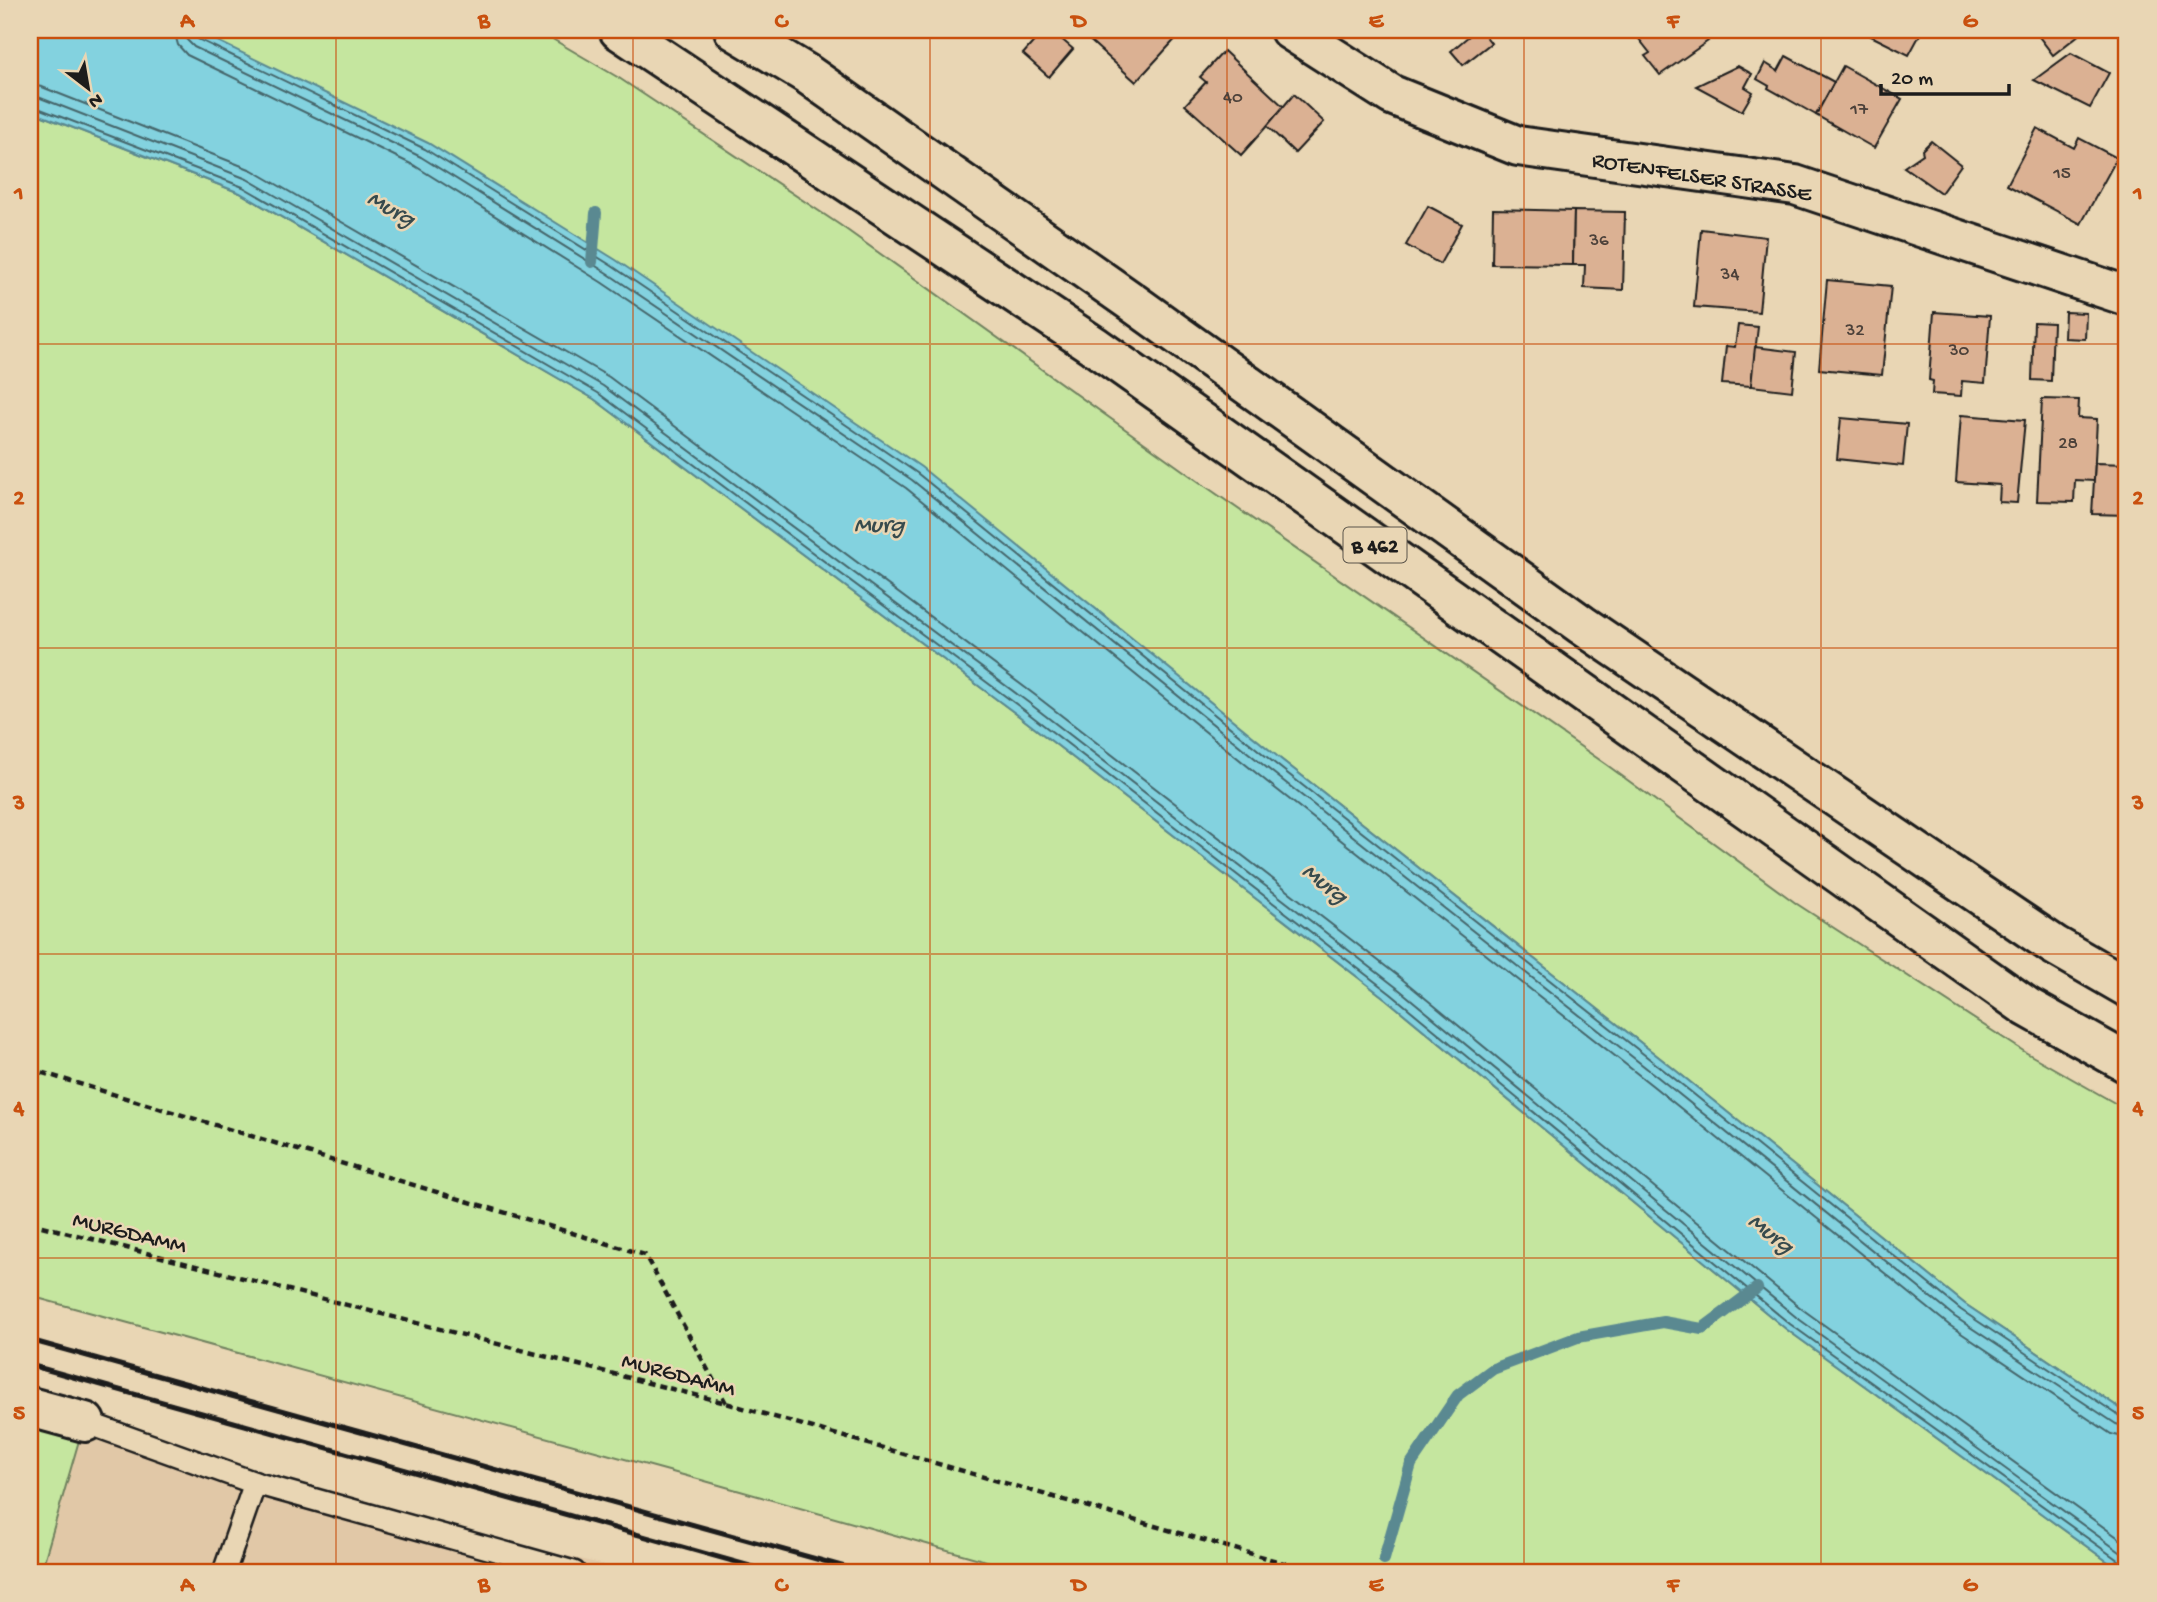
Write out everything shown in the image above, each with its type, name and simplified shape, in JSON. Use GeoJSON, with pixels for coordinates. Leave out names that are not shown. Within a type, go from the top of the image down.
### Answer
{"type":"FeatureCollection","features":[{"type":"Feature","properties":{"kind":"main road","name":"B 462"},"geometry":{"type":"LineString","coordinates":[[619,30],[1093,345],[2027,1007],[2127,1063]]}},
{"type":"Feature","properties":{"kind":"main road","name":"B 462"},"geometry":{"type":"LineString","coordinates":[[734,30],[807,74],[1129,300],[1582,625],[2054,945],[2127,987]]}},
{"type":"Feature","properties":{"kind":"main road","name":"ROTENFELSER STRASSE"},"geometry":{"type":"LineString","coordinates":[[1290,30],[1392,95],[1518,146],[1795,185],[2127,296]]}},
{"type":"Feature","properties":{"kind":"main road"},"geometry":{"type":"LineString","coordinates":[[30,1407],[85,1422]]}},
{"type":"Feature","properties":{"kind":"lane"},"geometry":{"type":"LineString","coordinates":[[85,1422],[255,1483],[574,1572]]}},
{"type":"Feature","properties":{"kind":"lane"},"geometry":{"type":"LineString","coordinates":[[224,1572],[255,1483]]}},
{"type":"Feature","properties":{"kind":"path"},"geometry":{"type":"LineString","coordinates":[[30,1069],[645,1255],[726,1403]]}},
{"type":"Feature","properties":{"kind":"path","name":"MURGDAMM"},"geometry":{"type":"LineString","coordinates":[[30,1223],[726,1403],[1315,1572]]}},
{"type":"Feature","properties":{"kind":"shaded area"},"geometry":{"type":"Polygon","coordinates":[[[30,1423],[255,1483],[635,1572],[30,1572],[30,1423]]]}},
{"type":"Feature","properties":{"kind":"green space"},"geometry":{"type":"Polygon","coordinates":[[[193,30],[537,30],[619,78],[840,225],[1195,479],[1607,765],[1797,904],[2025,1052],[2127,1110],[2127,1413],[1965,1304],[1669,1065],[1282,760],[193,30]]]}},
{"type":"Feature","properties":{"kind":"green space"},"geometry":{"type":"Polygon","coordinates":[[[30,111],[240,193],[594,399],[1019,716],[1386,999],[1786,1329],[2122,1572],[1025,1572],[705,1481],[30,1296],[30,111]]]}},
{"type":"Feature","properties":{"kind":"green space"},"geometry":{"type":"Polygon","coordinates":[[[30,1423],[80,1437],[41,1572],[30,1572],[30,1423]]]}},
{"type":"Feature","properties":{"kind":"water","name":"Murg"},"geometry":{"type":"Polygon","coordinates":[[[30,30],[193,30],[428,143],[616,260],[921,467],[1282,760],[1669,1065],[1965,1304],[2127,1413],[2127,1572],[2122,1572],[1786,1329],[1386,999],[1019,716],[594,399],[240,193],[30,111],[30,30]]]}},
{"type":"Feature","properties":{"kind":"building"},"geometry":{"type":"Polygon","coordinates":[[[1044,30],[1051,30],[1073,49],[1049,77],[1023,54],[1044,30]]]}},
{"type":"Feature","properties":{"kind":"building"},"geometry":{"type":"Polygon","coordinates":[[[1093,30],[1173,30],[1179,35],[1136,82],[1086,37],[1093,30]]]}},
{"type":"Feature","properties":{"kind":"building"},"geometry":{"type":"Polygon","coordinates":[[[1476,30],[1481,30],[1491,43],[1463,65],[1451,51],[1476,30]]]}},
{"type":"Feature","properties":{"kind":"building"},"geometry":{"type":"Polygon","coordinates":[[[1632,30],[1700,30],[1708,41],[1660,75],[1645,56],[1650,53],[1632,30]]]}},
{"type":"Feature","properties":{"kind":"building"},"geometry":{"type":"Polygon","coordinates":[[[1875,30],[1922,31],[1909,55],[1871,36],[1875,30]]]}},
{"type":"Feature","properties":{"kind":"building"},"geometry":{"type":"Polygon","coordinates":[[[2034,30],[2085,30],[2053,55],[2034,30]]]}},
{"type":"Feature","properties":{"kind":"building"},"geometry":{"type":"Polygon","coordinates":[[[1224,51],[1284,107],[1241,155],[1185,105],[1206,82],[1200,77],[1224,51]]]}},
{"type":"Feature","properties":{"kind":"building"},"geometry":{"type":"Polygon","coordinates":[[[2071,53],[2109,73],[2090,108],[2034,80],[2071,53]]]}},
{"type":"Feature","properties":{"kind":"building"},"geometry":{"type":"Polygon","coordinates":[[[1786,56],[1834,82],[1816,115],[1757,79],[1765,63],[1778,71],[1786,56]]]}},
{"type":"Feature","properties":{"kind":"building"},"geometry":{"type":"Polygon","coordinates":[[[1738,66],[1752,74],[1745,87],[1753,92],[1742,111],[1696,86],[1738,66]]]}},
{"type":"Feature","properties":{"kind":"building"},"geometry":{"type":"Polygon","coordinates":[[[1843,66],[1902,99],[1874,148],[1816,115],[1843,66]]]}},
{"type":"Feature","properties":{"kind":"building"},"geometry":{"type":"Polygon","coordinates":[[[1294,94],[1324,122],[1295,153],[1267,126],[1294,94]]]}},
{"type":"Feature","properties":{"kind":"building"},"geometry":{"type":"Polygon","coordinates":[[[2037,128],[2074,148],[2079,138],[2117,158],[2081,224],[2007,185],[2037,128]]]}},
{"type":"Feature","properties":{"kind":"building"},"geometry":{"type":"Polygon","coordinates":[[[1931,141],[1961,165],[1941,193],[1904,167],[1923,154],[1922,150],[1931,141]]]}},
{"type":"Feature","properties":{"kind":"building"},"geometry":{"type":"Polygon","coordinates":[[[1428,206],[1462,224],[1440,264],[1406,245],[1428,206]]]}},
{"type":"Feature","properties":{"kind":"building"},"geometry":{"type":"Polygon","coordinates":[[[1493,209],[1574,211],[1573,265],[1492,264],[1493,209]]]}},
{"type":"Feature","properties":{"kind":"building"},"geometry":{"type":"Polygon","coordinates":[[[1574,211],[1625,212],[1623,290],[1584,288],[1585,265],[1573,265],[1574,211]]]}},
{"type":"Feature","properties":{"kind":"building"},"geometry":{"type":"Polygon","coordinates":[[[1701,229],[1766,237],[1759,312],[1694,307],[1701,229]]]}},
{"type":"Feature","properties":{"kind":"building"},"geometry":{"type":"Polygon","coordinates":[[[1827,280],[1891,286],[1882,375],[1819,369],[1827,280]]]}},
{"type":"Feature","properties":{"kind":"building"},"geometry":{"type":"Polygon","coordinates":[[[1934,312],[1990,316],[1985,383],[1962,381],[1961,396],[1932,394],[1933,381],[1929,380],[1934,312]]]}},
{"type":"Feature","properties":{"kind":"building"},"geometry":{"type":"Polygon","coordinates":[[[2065,312],[2086,313],[2085,339],[2064,338],[2065,312]]]}},
{"type":"Feature","properties":{"kind":"building"},"geometry":{"type":"Polygon","coordinates":[[[2034,322],[2053,323],[2051,381],[2032,380],[2034,322]]]}},
{"type":"Feature","properties":{"kind":"building"},"geometry":{"type":"Polygon","coordinates":[[[1738,325],[1758,327],[1751,386],[1722,384],[1726,346],[1735,347],[1738,325]]]}},
{"type":"Feature","properties":{"kind":"building"},"geometry":{"type":"Polygon","coordinates":[[[1755,347],[1796,352],[1792,391],[1751,386],[1755,347]]]}},
{"type":"Feature","properties":{"kind":"building"},"geometry":{"type":"Polygon","coordinates":[[[2042,399],[2079,400],[2078,418],[2097,419],[2094,481],[2075,480],[2074,502],[2037,501],[2042,399]]]}},
{"type":"Feature","properties":{"kind":"building"},"geometry":{"type":"Polygon","coordinates":[[[1961,415],[2025,420],[2017,503],[1999,502],[2000,485],[1956,482],[1961,415]]]}},
{"type":"Feature","properties":{"kind":"building"},"geometry":{"type":"Polygon","coordinates":[[[1841,418],[1907,424],[1903,466],[1837,459],[1841,418]]]}},
{"type":"Feature","properties":{"kind":"building"},"geometry":{"type":"Polygon","coordinates":[[[2095,463],[2127,464],[2127,515],[2092,514],[2095,463]]]}},
{"type":"Feature","properties":{"kind":"waterway"},"geometry":{"type":"LineString","coordinates":[[592,262],[596,213]]}},
{"type":"Feature","properties":{"kind":"waterway"},"geometry":{"type":"LineString","coordinates":[[1384,1559],[1411,1464],[1458,1395],[1493,1369],[1578,1337],[1663,1322],[1702,1329],[1757,1288]]}},
{"type":"Feature","properties":{"kind":"railway"},"geometry":{"type":"LineString","coordinates":[[30,1340],[863,1572]]}},
{"type":"Feature","properties":{"kind":"railway"},"geometry":{"type":"LineString","coordinates":[[30,1365],[772,1572]]}}]}
